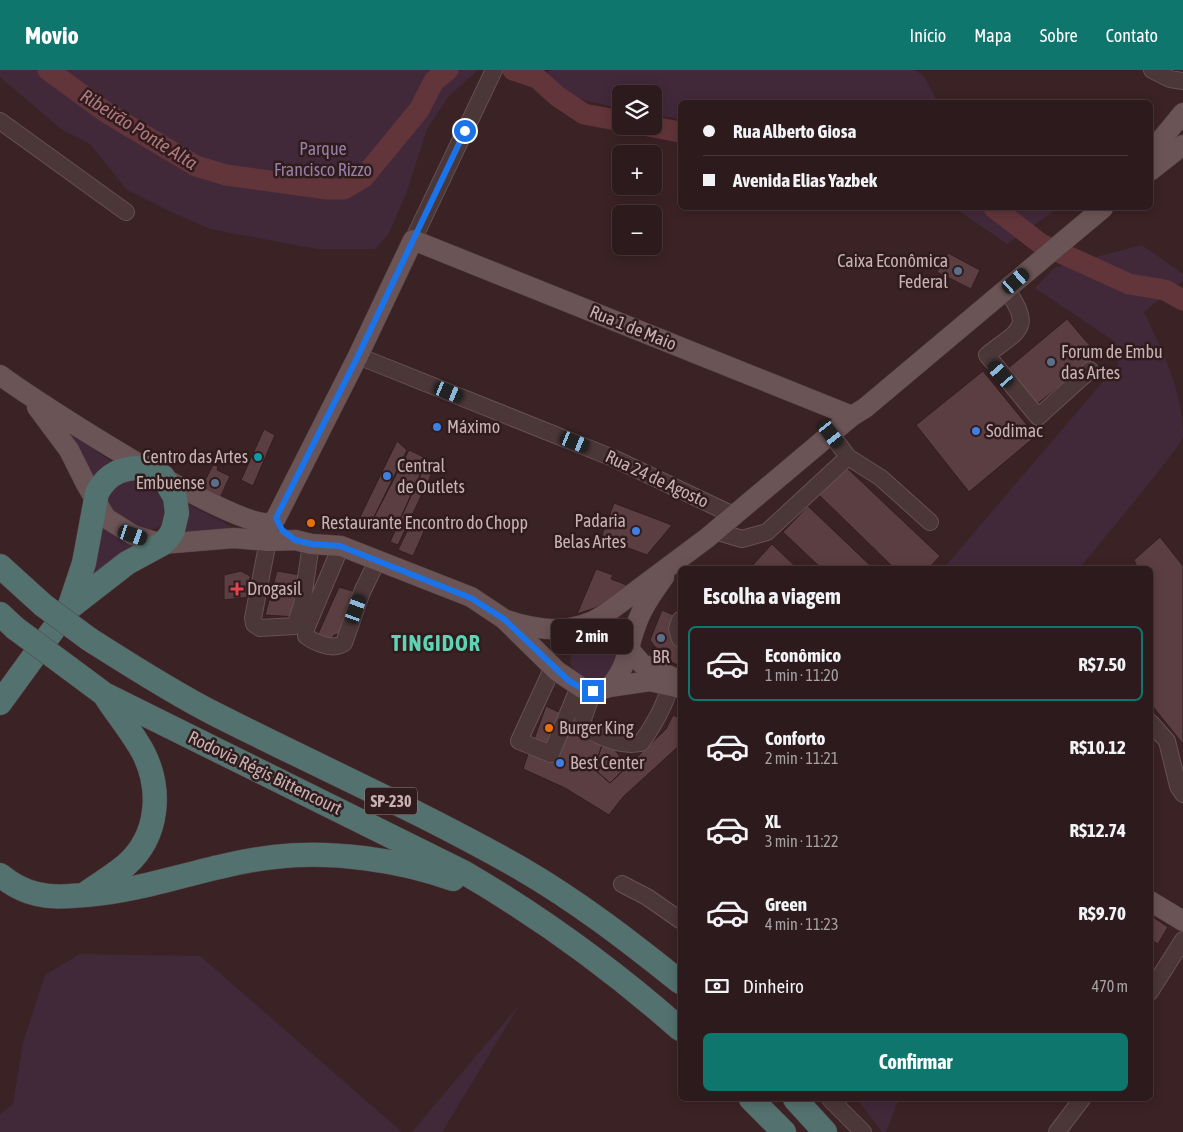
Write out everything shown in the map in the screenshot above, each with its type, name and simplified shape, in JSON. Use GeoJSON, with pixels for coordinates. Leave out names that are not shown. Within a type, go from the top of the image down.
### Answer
{"type":"FeatureCollection","features":[{"type":"Feature","properties":{"kind":"highway"},"geometry":{"type":"LineString","coordinates":[[0,703],[69,608],[127,563],[162,544],[173,530],[177,513],[175,497],[155,473],[133,467],[115,472],[101,484],[84,563],[69,608]]}},
{"type":"Feature","properties":{"kind":"highway","name":"Rodovia Régis Bittencourt"},"geometry":{"type":"LineString","coordinates":[[0,566],[43,605],[89,639],[132,667],[212,713],[442,826],[520,868],[604,923],[678,980]]}},
{"type":"Feature","properties":{"kind":"highway","name":"Rodovia Régis Bittencourt"},"geometry":{"type":"LineString","coordinates":[[6,621],[104,694],[464,873],[516,903],[589,954],[678,1028]]}},
{"type":"Feature","properties":{"kind":"highway"},"geometry":{"type":"LineString","coordinates":[[84,895],[126,864],[136,854],[151,828],[154,814],[153,775],[143,751],[104,694]]}},
{"type":"Feature","properties":{"kind":"highway"},"geometry":{"type":"LineString","coordinates":[[0,875],[22,889],[55,897],[84,895],[148,885],[247,860],[322,856],[361,858],[422,870],[516,903]]}},
{"type":"Feature","properties":{"kind":"highway"},"geometry":{"type":"LineString","coordinates":[[753,1101],[784,1132]]}},
{"type":"Feature","properties":{"kind":"highway"},"geometry":{"type":"LineString","coordinates":[[797,1101],[825,1132]]}},
{"type":"Feature","properties":{"kind":"main road"},"geometry":{"type":"LineString","coordinates":[[1153,150],[1183,114]]}},
{"type":"Feature","properties":{"kind":"main road"},"geometry":{"type":"LineString","coordinates":[[1153,169],[1183,145]]}},
{"type":"Feature","properties":{"kind":"main road"},"geometry":{"type":"LineString","coordinates":[[504,619],[522,625],[560,630],[591,624],[674,564],[715,531],[1007,290],[1100,210]]}},
{"type":"Feature","properties":{"kind":"main road"},"geometry":{"type":"LineString","coordinates":[[0,375],[28,396],[155,473],[218,507],[266,524],[276,518],[358,356],[413,240]]}},
{"type":"Feature","properties":{"kind":"main road","name":"Rua 1 de Maio"},"geometry":{"type":"LineString","coordinates":[[413,240],[852,416]]}},
{"type":"Feature","properties":{"kind":"main road"},"geometry":{"type":"LineString","coordinates":[[28,396],[69,450],[106,518],[118,528],[133,535],[162,544],[234,538],[340,546],[471,598],[504,619],[553,667],[593,688],[643,681],[677,685]]}},
{"type":"Feature","properties":{"kind":"main road"},"geometry":{"type":"LineString","coordinates":[[824,405],[830,415],[831,434]]}},
{"type":"Feature","properties":{"kind":"main road"},"geometry":{"type":"LineString","coordinates":[[276,518],[282,530],[303,542]]}},
{"type":"Feature","properties":{"kind":"main road"},"geometry":{"type":"LineString","coordinates":[[593,688],[619,675],[630,650],[631,639],[643,608],[674,564]]}},
{"type":"Feature","properties":{"kind":"main road"},"geometry":{"type":"LineString","coordinates":[[630,650],[642,664],[677,685]]}},
{"type":"Feature","properties":{"kind":"main road"},"geometry":{"type":"LineString","coordinates":[[1153,903],[1183,921]]}},
{"type":"Feature","properties":{"kind":"street"},"geometry":{"type":"LineString","coordinates":[[1152,70],[1170,79],[1183,81]]}},
{"type":"Feature","properties":{"kind":"street"},"geometry":{"type":"LineString","coordinates":[[413,240],[491,76]]}},
{"type":"Feature","properties":{"kind":"street"},"geometry":{"type":"LineString","coordinates":[[0,121],[126,212]]}},
{"type":"Feature","properties":{"kind":"street"},"geometry":{"type":"LineString","coordinates":[[1007,290],[1020,309],[1022,320],[1019,330],[987,355],[1038,417],[1090,370]]}},
{"type":"Feature","properties":{"kind":"street","name":"Rua 24 de Agosto"},"geometry":{"type":"LineString","coordinates":[[358,356],[613,458],[733,515]]}},
{"type":"Feature","properties":{"kind":"street"},"geometry":{"type":"LineString","coordinates":[[831,434],[848,457],[881,478],[930,522]]}},
{"type":"Feature","properties":{"kind":"street"},"geometry":{"type":"LineString","coordinates":[[715,531],[742,539],[767,532],[848,457]]}},
{"type":"Feature","properties":{"kind":"street"},"geometry":{"type":"LineString","coordinates":[[268,541],[253,618],[254,624],[260,628],[295,626],[302,605],[303,542]]}},
{"type":"Feature","properties":{"kind":"street"},"geometry":{"type":"LineString","coordinates":[[340,546],[306,629],[306,636],[313,641],[334,646],[344,643],[362,592],[377,561]]}},
{"type":"Feature","properties":{"kind":"street"},"geometry":{"type":"LineString","coordinates":[[553,667],[519,741],[551,754],[593,688]]}},
{"type":"Feature","properties":{"kind":"street"},"geometry":{"type":"LineString","coordinates":[[593,688],[583,719],[584,728],[628,745],[640,743],[654,725],[677,685]]}},
{"type":"Feature","properties":{"kind":"street"},"geometry":{"type":"LineString","coordinates":[[1153,725],[1167,741],[1178,786],[1183,794]]}},
{"type":"Feature","properties":{"kind":"street"},"geometry":{"type":"LineString","coordinates":[[622,884],[647,897],[678,919]]}},
{"type":"Feature","properties":{"kind":"street"},"geometry":{"type":"LineString","coordinates":[[1153,987],[1183,940]]}},
{"type":"Feature","properties":{"kind":"street"},"geometry":{"type":"LineString","coordinates":[[832,1101],[863,1132]]}},
{"type":"Feature","properties":{"kind":"street"},"geometry":{"type":"LineString","coordinates":[[1056,1132],[1080,1101]]}},
{"type":"Feature","properties":{"kind":"green space","name":"Parque Francisco Rizzo"},"geometry":{"type":"Polygon","coordinates":[[[0,70],[478,70],[448,97],[427,129],[406,194],[388,235],[375,249],[319,249],[210,229],[127,190],[90,144],[61,129],[0,77],[0,70]]]}},
{"type":"Feature","properties":{"kind":"green space"},"geometry":{"type":"Polygon","coordinates":[[[549,70],[914,70],[923,75],[937,100],[678,100],[678,119],[662,116],[662,85],[612,85],[612,107],[569,96],[547,74],[549,70]]]}},
{"type":"Feature","properties":{"kind":"green space"},"geometry":{"type":"Polygon","coordinates":[[[958,210],[1054,211],[1007,244],[958,210]]]}},
{"type":"Feature","properties":{"kind":"green space"},"geometry":{"type":"Polygon","coordinates":[[[1142,245],[1183,274],[1183,281],[1144,312],[1165,357],[1176,388],[1180,404],[1183,437],[1179,445],[1081,566],[946,566],[1118,364],[1114,341],[1035,288],[1054,268],[1142,245]]]}},
{"type":"Feature","properties":{"kind":"green space"},"geometry":{"type":"Polygon","coordinates":[[[60,427],[117,465],[91,485],[60,427]]]}},
{"type":"Feature","properties":{"kind":"green space"},"geometry":{"type":"Polygon","coordinates":[[[127,480],[149,483],[167,506],[166,522],[150,530],[142,529],[128,523],[107,506],[108,491],[127,480]]]}},
{"type":"Feature","properties":{"kind":"green space"},"geometry":{"type":"Polygon","coordinates":[[[185,503],[231,526],[229,530],[180,533],[185,503]]]}},
{"type":"Feature","properties":{"kind":"green space"},"geometry":{"type":"Polygon","coordinates":[[[102,521],[144,546],[89,578],[102,521]]]}},
{"type":"Feature","properties":{"kind":"green space"},"geometry":{"type":"Polygon","coordinates":[[[592,632],[607,635],[611,638],[617,644],[621,654],[609,680],[590,682],[577,674],[571,664],[571,653],[577,642],[592,632]]]}},
{"type":"Feature","properties":{"kind":"green space"},"geometry":{"type":"Polygon","coordinates":[[[80,954],[200,956],[402,1132],[0,1132],[0,1114],[13,1104],[23,1043],[45,975],[80,954]]]}},
{"type":"Feature","properties":{"kind":"green space"},"geometry":{"type":"Polygon","coordinates":[[[520,1004],[442,1132],[412,1132],[520,1004]]]}},
{"type":"Feature","properties":{"kind":"green space"},"geometry":{"type":"Polygon","coordinates":[[[859,1101],[898,1101],[886,1132],[882,1132],[859,1101]]]}},
{"type":"Feature","properties":{"kind":"building","name":"Caixa Econômica Federal"},"geometry":{"type":"Polygon","coordinates":[[[948,253],[980,270],[971,289],[937,272],[948,253]]]}},
{"type":"Feature","properties":{"kind":"building","name":"Forum de Embu das Artes"},"geometry":{"type":"Polygon","coordinates":[[[1067,319],[1098,355],[1036,405],[1006,370],[1067,319]]]}},
{"type":"Feature","properties":{"kind":"building","name":"Sodimac"},"geometry":{"type":"Polygon","coordinates":[[[983,371],[1036,436],[969,492],[916,425],[983,371]]]}},
{"type":"Feature","properties":{"kind":"building","name":"Centro das Artes"},"geometry":{"type":"Polygon","coordinates":[[[264,429],[275,435],[253,486],[241,480],[264,429]]]}},
{"type":"Feature","properties":{"kind":"building","name":"Central de Outlets"},"geometry":{"type":"Polygon","coordinates":[[[397,441],[407,450],[372,521],[360,517],[397,441]]]}},
{"type":"Feature","properties":{"kind":"building"},"geometry":{"type":"Polygon","coordinates":[[[409,450],[428,459],[394,533],[372,524],[372,521],[409,450]]]}},
{"type":"Feature","properties":{"kind":"building","name":"Embuense"},"geometry":{"type":"Polygon","coordinates":[[[213,465],[218,466],[217,470],[230,476],[220,498],[200,490],[213,465]]]}},
{"type":"Feature","properties":{"kind":"building"},"geometry":{"type":"Polygon","coordinates":[[[846,467],[940,556],[931,566],[892,566],[818,494],[846,467]]]}},
{"type":"Feature","properties":{"kind":"building"},"geometry":{"type":"Polygon","coordinates":[[[423,468],[432,473],[398,545],[390,542],[423,468]]]}},
{"type":"Feature","properties":{"kind":"building","name":"Padaria Belas Artes"},"geometry":{"type":"Polygon","coordinates":[[[614,503],[672,525],[647,555],[601,538],[614,503]]]}},
{"type":"Feature","properties":{"kind":"building"},"geometry":{"type":"Polygon","coordinates":[[[808,506],[871,566],[819,566],[783,532],[808,506]]]}},
{"type":"Feature","properties":{"kind":"building"},"geometry":{"type":"Polygon","coordinates":[[[412,521],[426,527],[413,556],[398,550],[412,521]]]}},
{"type":"Feature","properties":{"kind":"building"},"geometry":{"type":"Polygon","coordinates":[[[1160,537],[1183,566],[1183,744],[1153,707],[1153,566],[1137,566],[1134,560],[1160,537]]]}},
{"type":"Feature","properties":{"kind":"building"},"geometry":{"type":"Polygon","coordinates":[[[772,544],[795,566],[752,566],[772,544]]]}},
{"type":"Feature","properties":{"kind":"building"},"geometry":{"type":"Polygon","coordinates":[[[596,569],[613,575],[611,579],[627,585],[601,606],[577,614],[596,569]]]}},
{"type":"Feature","properties":{"kind":"building","name":"Drogasil"},"geometry":{"type":"Polygon","coordinates":[[[241,571],[250,576],[250,597],[224,600],[224,575],[241,571]]]}},
{"type":"Feature","properties":{"kind":"building"},"geometry":{"type":"Polygon","coordinates":[[[277,571],[306,576],[296,617],[265,615],[277,571]]]}},
{"type":"Feature","properties":{"kind":"building"},"geometry":{"type":"Polygon","coordinates":[[[339,587],[359,593],[345,633],[334,635],[331,642],[317,636],[339,587]]]}},
{"type":"Feature","properties":{"kind":"building","name":"BR"},"geometry":{"type":"Polygon","coordinates":[[[662,610],[676,616],[678,665],[664,659],[650,640],[662,610]]]}},
{"type":"Feature","properties":{"kind":"building","name":"Burger King"},"geometry":{"type":"Polygon","coordinates":[[[546,706],[565,715],[551,749],[533,742],[546,706]]]}},
{"type":"Feature","properties":{"kind":"building","name":"Best Center"},"geometry":{"type":"Polygon","coordinates":[[[673,715],[678,717],[678,747],[623,797],[609,815],[565,788],[523,769],[529,751],[557,760],[568,732],[602,745],[594,769],[610,783],[666,729],[673,715]]]}},
{"type":"Feature","properties":{"kind":"building"},"geometry":{"type":"Polygon","coordinates":[[[602,745],[613,748],[628,766],[610,783],[594,769],[602,745]]]}},
{"type":"Feature","properties":{"kind":"building"},"geometry":{"type":"Polygon","coordinates":[[[1153,917],[1168,927],[1158,944],[1153,941],[1153,917]]]}},
{"type":"Feature","properties":{"kind":"waterway","name":"Ribeirão Ponte Alta"},"geometry":{"type":"LineString","coordinates":[[48,70],[107,113],[196,166],[226,175],[327,189],[344,189],[363,178],[419,110],[434,81],[448,70]]}},
{"type":"Feature","properties":{"kind":"waterway","name":"Ribeirão Ponte Alta"},"geometry":{"type":"LineString","coordinates":[[513,70],[537,78],[557,96],[584,114],[612,119]]}},
{"type":"Feature","properties":{"kind":"waterway","name":"Ribeirão Ponte Alta"},"geometry":{"type":"LineString","coordinates":[[662,129],[678,132]]}},
{"type":"Feature","properties":{"kind":"waterway","name":"Ribeirão Ponte Alta"},"geometry":{"type":"LineString","coordinates":[[997,210],[1041,244],[1129,284],[1165,290],[1183,300]]}},
{"type":"Feature","properties":{"kind":"place","name":"Caixa Econômica Federal"},"geometry":{"type":"Point","coordinates":[958,271]}},
{"type":"Feature","properties":{"kind":"place","name":"Forum de Embu das Artes"},"geometry":{"type":"Point","coordinates":[1051,362]}},
{"type":"Feature","properties":{"kind":"place","name":"Máximo"},"geometry":{"type":"Point","coordinates":[437,427]}},
{"type":"Feature","properties":{"kind":"place","name":"Sodimac"},"geometry":{"type":"Point","coordinates":[976,431]}},
{"type":"Feature","properties":{"kind":"place","name":"Centro das Artes"},"geometry":{"type":"Point","coordinates":[258,457]}},
{"type":"Feature","properties":{"kind":"place","name":"Central de Outlets"},"geometry":{"type":"Point","coordinates":[387,476]}},
{"type":"Feature","properties":{"kind":"place","name":"Embuense"},"geometry":{"type":"Point","coordinates":[215,483]}},
{"type":"Feature","properties":{"kind":"place","name":"Restaurante Encontro do Chopp"},"geometry":{"type":"Point","coordinates":[311,523]}},
{"type":"Feature","properties":{"kind":"place","name":"Padaria Belas Artes"},"geometry":{"type":"Point","coordinates":[636,531]}},
{"type":"Feature","properties":{"kind":"place","name":"Drogasil"},"geometry":{"type":"Point","coordinates":[237,589]}},
{"type":"Feature","properties":{"kind":"place","name":"BR"},"geometry":{"type":"Point","coordinates":[661,638]}},
{"type":"Feature","properties":{"kind":"place","name":"Burger King"},"geometry":{"type":"Point","coordinates":[549,728]}},
{"type":"Feature","properties":{"kind":"place","name":"Best Center"},"geometry":{"type":"Point","coordinates":[560,763]}},
{"type":"Feature","properties":{"kind":"district","name":"TINGIDOR"},"geometry":{"type":"Point","coordinates":[436,643]}},
{"type":"Feature","properties":{"kind":"route"},"geometry":{"type":"LineString","coordinates":[[465,131],[358,356],[276,518],[282,530],[295,540],[311,544],[340,546],[471,598],[504,619],[569,681],[589,691],[593,691]]}}]}
